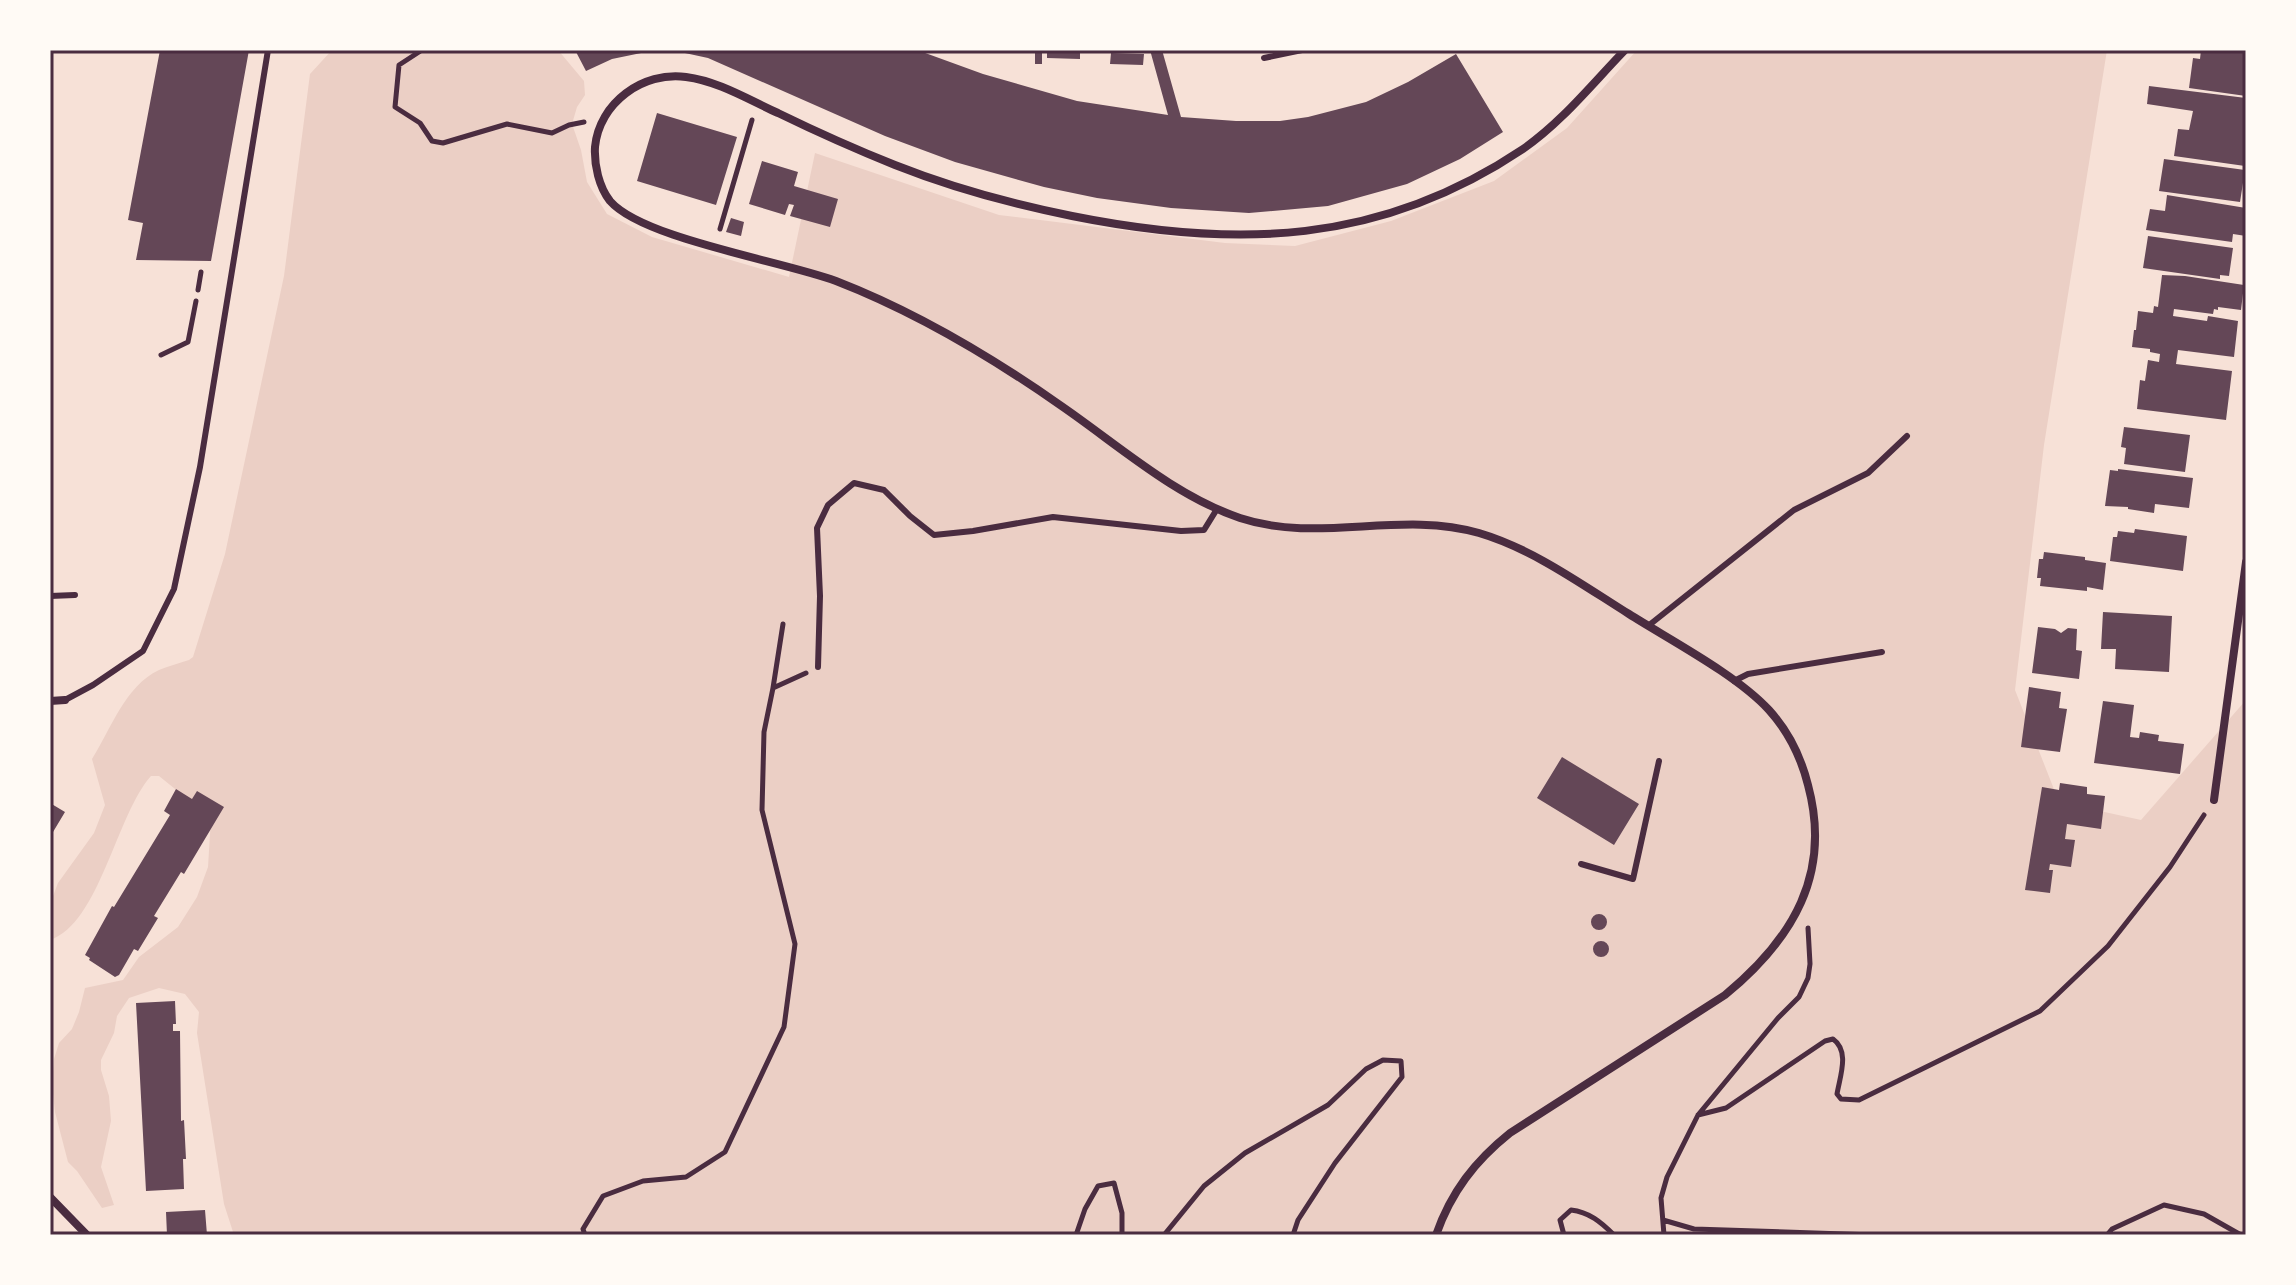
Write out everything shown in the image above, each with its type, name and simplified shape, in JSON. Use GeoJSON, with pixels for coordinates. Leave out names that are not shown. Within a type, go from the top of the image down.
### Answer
{"type":"FeatureCollection","features":[{"type":"Feature","properties":{"kind":"street"},"geometry":{"type":"LineString","coordinates":[[1436,1235],[1467,1173],[1486,1152],[1510,1133],[1725,995],[1766,957],[1794,918],[1813,869],[1815,834],[1812,797],[1801,761],[1784,728],[1756,696],[1648,626],[1533,556],[1479,533],[1431,524],[1292,529],[1265,526],[1217,509],[1172,484],[1009,370],[920,319],[823,277],[646,225],[623,212],[611,201],[598,177],[595,146],[606,116],[633,87],[667,76],[701,80],[894,165],[982,195],[1151,230],[1268,235],[1338,227],[1370,219],[1424,201],[1464,182],[1527,146],[1552,125],[1625,50]]}},
{"type":"Feature","properties":{"kind":"street"},"geometry":{"type":"LineString","coordinates":[[2214,800],[2246,562]]}},
{"type":"Feature","properties":{"kind":"street"},"geometry":{"type":"LineString","coordinates":[[50,701],[65,700]]}},
{"type":"Feature","properties":{"kind":"street"},"geometry":{"type":"LineString","coordinates":[[50,1197],[87,1235]]}},
{"type":"Feature","properties":{"kind":"lane"},"geometry":{"type":"LineString","coordinates":[[65,700],[143,651],[174,589],[200,467],[268,50]]}},
{"type":"Feature","properties":{"kind":"lane"},"geometry":{"type":"LineString","coordinates":[[1264,58],[1302,50]]}},
{"type":"Feature","properties":{"kind":"lane"},"geometry":{"type":"LineString","coordinates":[[1648,626],[1794,510],[1868,473],[1907,436]]}},
{"type":"Feature","properties":{"kind":"lane"},"geometry":{"type":"LineString","coordinates":[[818,667],[820,596],[817,528],[828,505],[854,483],[884,490],[934,535],[1053,517],[1181,531],[1204,530],[1217,509]]}},
{"type":"Feature","properties":{"kind":"lane"},"geometry":{"type":"LineString","coordinates":[[50,596],[75,595]]}},
{"type":"Feature","properties":{"kind":"lane"},"geometry":{"type":"LineString","coordinates":[[1734,681],[1748,674],[1882,652]]}},
{"type":"Feature","properties":{"kind":"lane"},"geometry":{"type":"LineString","coordinates":[[1581,864],[1633,879],[1659,761]]}},
{"type":"Feature","properties":{"kind":"path"},"geometry":{"type":"LineString","coordinates":[[422,50],[399,65],[395,107],[420,123],[432,141],[443,143],[507,124],[552,133],[569,125],[606,116]]}},
{"type":"Feature","properties":{"kind":"path"},"geometry":{"type":"LineString","coordinates":[[715,246],[757,104]]}},
{"type":"Feature","properties":{"kind":"path"},"geometry":{"type":"LineString","coordinates":[[198,290],[201,272]]}},
{"type":"Feature","properties":{"kind":"path"},"geometry":{"type":"LineString","coordinates":[[161,355],[188,342],[196,301]]}},
{"type":"Feature","properties":{"kind":"path"},"geometry":{"type":"LineString","coordinates":[[585,1235],[583,1229],[603,1196],[643,1181],[686,1177],[725,1152],[784,1027],[795,944],[762,810],[764,732],[783,624]]}},
{"type":"Feature","properties":{"kind":"path"},"geometry":{"type":"LineString","coordinates":[[773,688],[818,667]]}},
{"type":"Feature","properties":{"kind":"path"},"geometry":{"type":"LineString","coordinates":[[1698,1115],[1726,1108],[1825,1041],[1833,1039],[1839,1043],[1843,1053],[1837,1094],[1841,1099],[1859,1100],[2040,1011],[2108,946],[2170,867],[2214,800]]}},
{"type":"Feature","properties":{"kind":"path"},"geometry":{"type":"LineString","coordinates":[[1664,1235],[1661,1198],[1667,1177],[1698,1115],[1799,997],[1808,978],[1808,928],[1794,918]]}},
{"type":"Feature","properties":{"kind":"path"},"geometry":{"type":"LineString","coordinates":[[1164,1235],[1204,1186],[1245,1153],[1328,1105],[1366,1069],[1383,1060],[1401,1061],[1402,1077],[1335,1163],[1298,1220],[1293,1235]]}},
{"type":"Feature","properties":{"kind":"path"},"geometry":{"type":"LineString","coordinates":[[1076,1235],[1085,1209],[1098,1186],[1114,1183],[1122,1213],[1122,1235]]}},
{"type":"Feature","properties":{"kind":"path"},"geometry":{"type":"LineString","coordinates":[[2107,1235],[2112,1229],[2164,1205],[2204,1214],[2241,1235]]}},
{"type":"Feature","properties":{"kind":"path"},"geometry":{"type":"LineString","coordinates":[[1564,1235],[1560,1220],[1571,1210],[1583,1212],[1614,1235]]}},
{"type":"Feature","properties":{"kind":"path"},"geometry":{"type":"LineString","coordinates":[[1663,1220],[1694,1229],[1874,1235]]}},
{"type":"Feature","properties":{"kind":"shaded area"},"geometry":{"type":"Polygon","coordinates":[[[332,50],[558,50],[584,81],[585,95],[572,124],[587,182],[607,214],[652,237],[789,277],[815,153],[999,215],[1225,243],[1295,246],[1391,221],[1494,181],[1567,128],[1637,50],[2107,50],[2044,445],[2015,690],[2059,802],[2141,820],[2246,700],[2246,1235],[234,1235],[224,1204],[197,1033],[199,1012],[185,994],[159,988],[129,998],[117,1016],[114,1033],[101,1060],[111,1121],[101,1167],[114,1205],[102,1208],[68,1162],[55,1112],[52,1085],[54,1059],[59,1043],[72,1029],[85,988],[123,980],[139,957],[178,927],[197,897],[208,867],[211,818],[159,776],[151,776],[127,816],[95,891],[82,913],[67,930],[50,940],[50,904],[58,883],[94,833],[105,805],[92,759],[120,709],[147,677],[193,657],[225,554],[284,276],[310,74],[332,50]]]}},
{"type":"Feature","properties":{"kind":"building"},"geometry":{"type":"Polygon","coordinates":[[[160,50],[249,50],[211,261],[136,260],[143,223],[128,220],[160,50]]]}},
{"type":"Feature","properties":{"kind":"building"},"geometry":{"type":"Polygon","coordinates":[[[575,50],[646,52],[612,59],[586,71],[575,50]]]}},
{"type":"Feature","properties":{"kind":"building"},"geometry":{"type":"Polygon","coordinates":[[[671,50],[917,50],[983,74],[1077,101],[1168,115],[1150,50],[1162,50],[1181,117],[1236,121],[1280,121],[1308,117],[1366,102],[1456,54],[1503,132],[1460,159],[1407,184],[1328,206],[1249,213],[1171,208],[1044,187],[955,162],[885,136],[708,58],[671,50]]]}},
{"type":"Feature","properties":{"kind":"building"},"geometry":{"type":"Polygon","coordinates":[[[1035,50],[1042,50],[1042,64],[1035,64],[1035,50]]]}},
{"type":"Feature","properties":{"kind":"building"},"geometry":{"type":"Polygon","coordinates":[[[1047,50],[1080,50],[1080,59],[1047,58],[1047,50]]]}},
{"type":"Feature","properties":{"kind":"building"},"geometry":{"type":"Polygon","coordinates":[[[2201,50],[2246,50],[2246,96],[2189,88],[2193,58],[2200,59],[2201,50]]]}},
{"type":"Feature","properties":{"kind":"building"},"geometry":{"type":"Polygon","coordinates":[[[1111,53],[1144,54],[1143,65],[1110,64],[1111,53]]]}},
{"type":"Feature","properties":{"kind":"building"},"geometry":{"type":"Polygon","coordinates":[[[2149,86],[2246,98],[2245,166],[2174,156],[2178,129],[2189,130],[2193,111],[2147,104],[2149,86]]]}},
{"type":"Feature","properties":{"kind":"building"},"geometry":{"type":"Polygon","coordinates":[[[657,113],[737,137],[716,205],[637,181],[657,113]]]}},
{"type":"Feature","properties":{"kind":"building"},"geometry":{"type":"Polygon","coordinates":[[[2164,159],[2245,170],[2240,202],[2159,191],[2164,159]]]}},
{"type":"Feature","properties":{"kind":"building"},"geometry":{"type":"Polygon","coordinates":[[[762,161],[798,172],[794,186],[838,199],[830,227],[790,216],[794,205],[789,204],[785,215],[749,204],[762,161]]]}},
{"type":"Feature","properties":{"kind":"building"},"geometry":{"type":"Polygon","coordinates":[[[2167,195],[2246,208],[2246,236],[2233,234],[2232,242],[2146,230],[2150,209],[2165,211],[2167,195]]]}},
{"type":"Feature","properties":{"kind":"building"},"geometry":{"type":"Polygon","coordinates":[[[731,218],[744,222],[741,236],[726,232],[731,218]]]}},
{"type":"Feature","properties":{"kind":"building"},"geometry":{"type":"Polygon","coordinates":[[[2148,236],[2233,248],[2229,276],[2220,275],[2220,279],[2143,268],[2148,236]]]}},
{"type":"Feature","properties":{"kind":"building"},"geometry":{"type":"Polygon","coordinates":[[[2162,275],[2244,285],[2241,310],[2218,307],[2213,314],[2174,309],[2173,316],[2207,321],[2208,316],[2238,321],[2234,357],[2178,350],[2176,364],[2232,371],[2226,420],[2137,409],[2140,380],[2145,381],[2148,360],[2159,362],[2160,354],[2150,352],[2150,349],[2132,347],[2134,330],[2138,311],[2153,313],[2154,306],[2158,307],[2162,275]]]}},
{"type":"Feature","properties":{"kind":"building"},"geometry":{"type":"Polygon","coordinates":[[[2124,427],[2190,435],[2185,472],[2124,464],[2126,448],[2121,447],[2124,427]]]}},
{"type":"Feature","properties":{"kind":"building"},"geometry":{"type":"Polygon","coordinates":[[[2110,470],[2193,478],[2189,508],[2155,504],[2154,513],[2105,506],[2110,470]]]}},
{"type":"Feature","properties":{"kind":"building"},"geometry":{"type":"Polygon","coordinates":[[[2135,529],[2187,536],[2183,571],[2110,561],[2113,537],[2117,537],[2118,531],[2134,533],[2135,529]]]}},
{"type":"Feature","properties":{"kind":"building"},"geometry":{"type":"Polygon","coordinates":[[[2044,552],[2106,563],[2103,590],[2040,586],[2041,578],[2037,578],[2039,559],[2043,559],[2044,552]]]}},
{"type":"Feature","properties":{"kind":"building"},"geometry":{"type":"Polygon","coordinates":[[[2103,612],[2172,616],[2169,672],[2115,669],[2116,649],[2101,649],[2103,612]]]}},
{"type":"Feature","properties":{"kind":"building"},"geometry":{"type":"Polygon","coordinates":[[[2038,627],[2061,633],[2068,628],[2077,629],[2076,650],[2082,651],[2079,679],[2032,673],[2038,627]]]}},
{"type":"Feature","properties":{"kind":"building"},"geometry":{"type":"Polygon","coordinates":[[[2029,687],[2061,692],[2059,708],[2067,709],[2060,752],[2021,747],[2029,687]]]}},
{"type":"Feature","properties":{"kind":"building"},"geometry":{"type":"Polygon","coordinates":[[[2103,701],[2134,705],[2130,737],[2139,738],[2140,732],[2159,735],[2158,741],[2184,744],[2180,774],[2094,763],[2103,701]]]}},
{"type":"Feature","properties":{"kind":"building"},"geometry":{"type":"Polygon","coordinates":[[[1562,757],[1639,804],[1614,845],[1537,798],[1562,757]]]}},
{"type":"Feature","properties":{"kind":"building"},"geometry":{"type":"Polygon","coordinates":[[[2060,783],[2087,787],[2087,794],[2105,796],[2101,829],[2067,824],[2065,839],[2075,840],[2071,867],[2050,864],[2049,870],[2053,870],[2050,893],[2025,890],[2042,787],[2059,790],[2060,783]]]}},
{"type":"Feature","properties":{"kind":"building"},"geometry":{"type":"Polygon","coordinates":[[[176,789],[192,799],[197,791],[224,807],[184,874],[181,872],[154,916],[158,918],[138,951],[134,949],[115,977],[85,955],[170,815],[164,811],[176,789]]]}},
{"type":"Feature","properties":{"kind":"building"},"geometry":{"type":"Polygon","coordinates":[[[50,803],[65,812],[50,837],[50,803]]]}},
{"type":"Feature","properties":{"kind":"building"},"geometry":{"type":"Polygon","coordinates":[[[1596,914],[1602,914],[1607,922],[1605,928],[1596,930],[1591,925],[1591,919],[1596,914]]]}},
{"type":"Feature","properties":{"kind":"building"},"geometry":{"type":"Polygon","coordinates":[[[1598,941],[1604,941],[1609,949],[1607,955],[1598,957],[1593,952],[1593,946],[1598,941]]]}},
{"type":"Feature","properties":{"kind":"building"},"geometry":{"type":"Polygon","coordinates":[[[175,1001],[176,1024],[173,1024],[173,1031],[180,1031],[181,1121],[184,1120],[186,1159],[183,1159],[184,1189],[146,1191],[136,1003],[175,1001]]]}},
{"type":"Feature","properties":{"kind":"building"},"geometry":{"type":"Polygon","coordinates":[[[205,1210],[207,1235],[167,1235],[166,1212],[205,1210]]]}}]}
